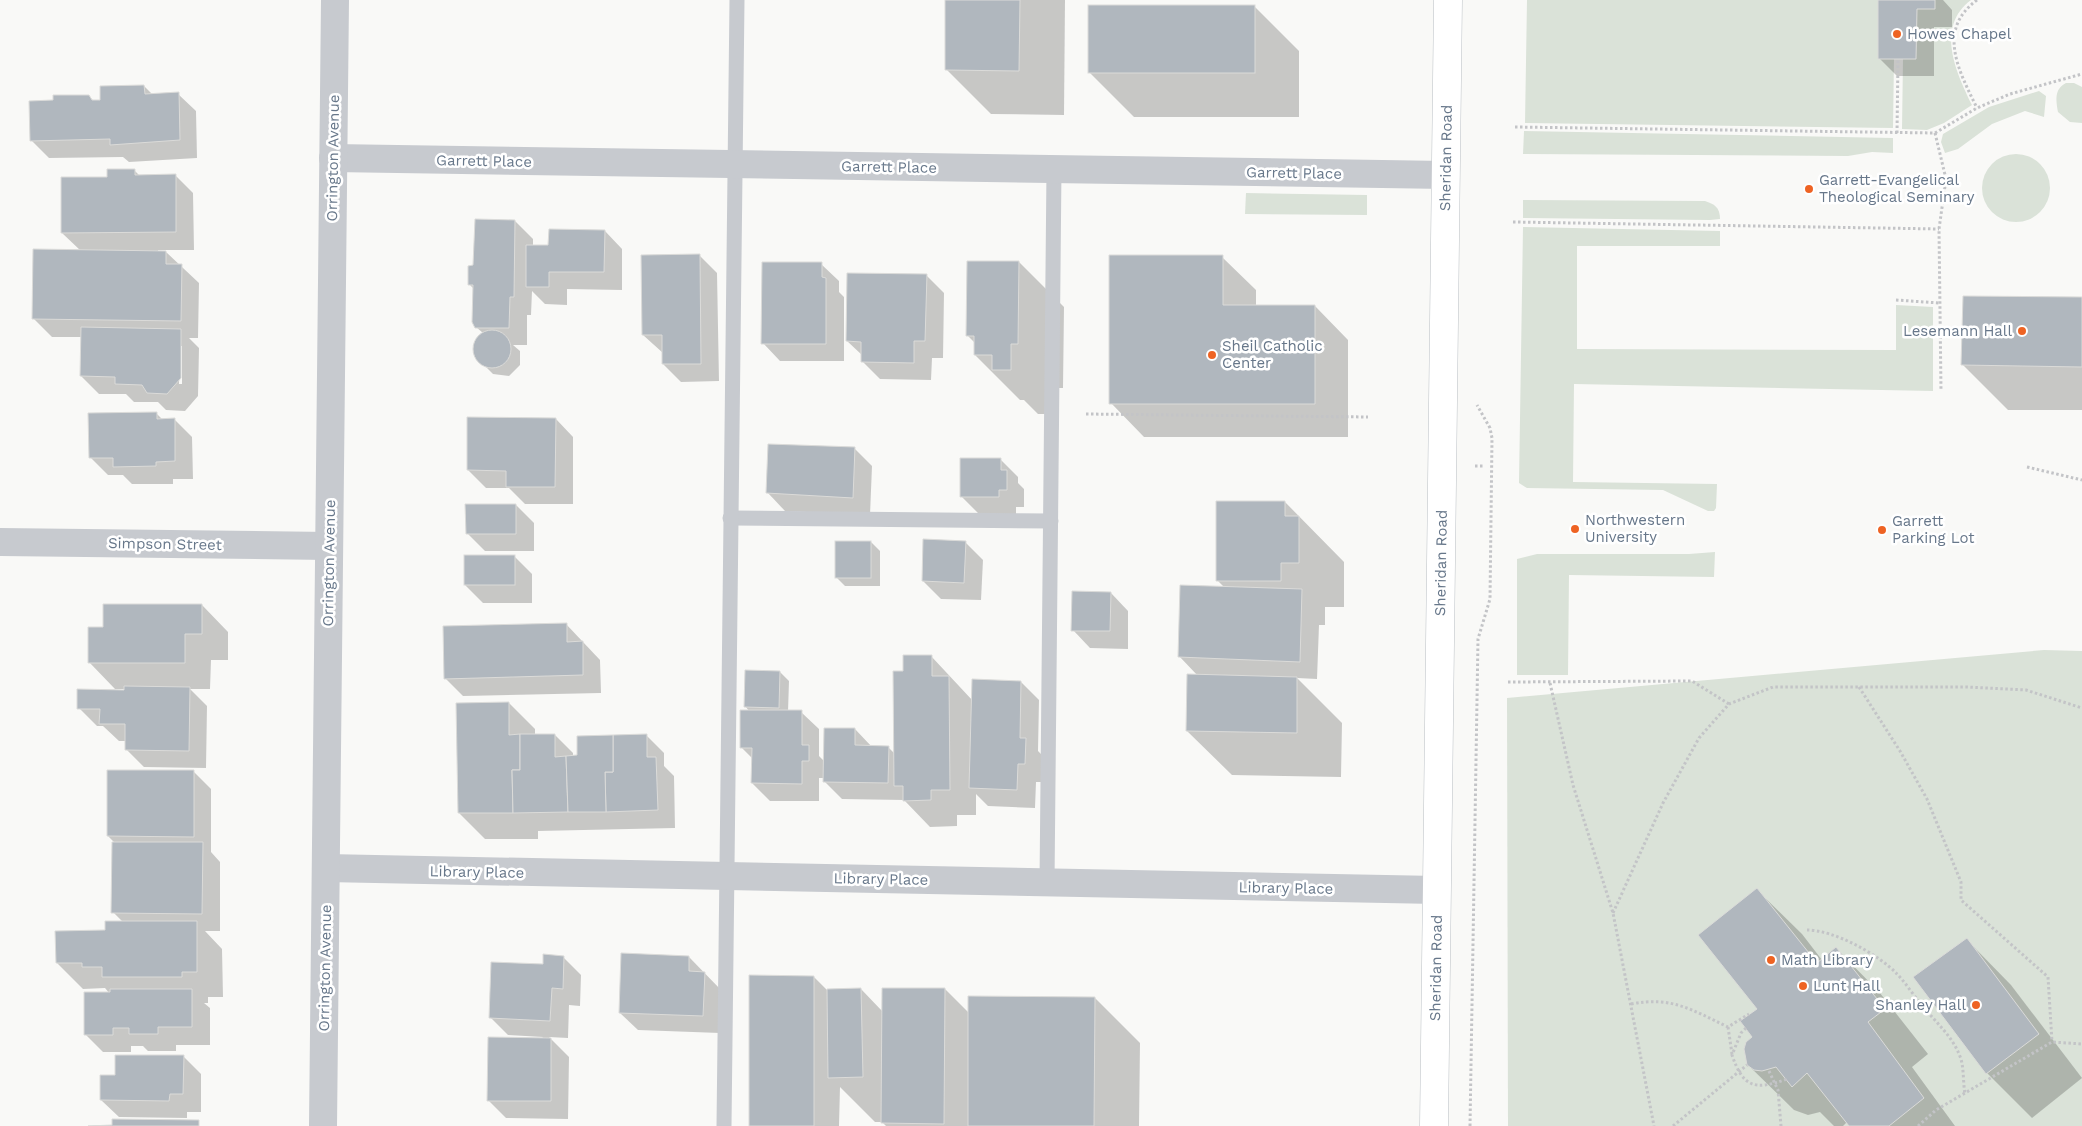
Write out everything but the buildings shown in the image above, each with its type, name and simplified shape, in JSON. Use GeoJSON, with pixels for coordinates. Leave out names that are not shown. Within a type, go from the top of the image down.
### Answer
{"type":"FeatureCollection","features":[{"type":"Feature","properties":{"kind":"main road","name":"Sheridan Road"},"geometry":{"type":"LineString","coordinates":[[1434,1126],[1448,0]]}},
{"type":"Feature","properties":{"kind":"street","name":"Orrington Avenue"},"geometry":{"type":"LineString","coordinates":[[323,1126],[335,0]]}},
{"type":"Feature","properties":{"kind":"street","name":"Garrett Place"},"geometry":{"type":"LineString","coordinates":[[333,158],[1446,175]]}},
{"type":"Feature","properties":{"kind":"street","name":"Simpson Street"},"geometry":{"type":"LineString","coordinates":[[0,542],[329,546]]}},
{"type":"Feature","properties":{"kind":"street","name":"Library Place"},"geometry":{"type":"LineString","coordinates":[[326,868],[1437,890]]}},
{"type":"Feature","properties":{"kind":"lane"},"geometry":{"type":"LineString","coordinates":[[724,1126],[737,0]]}},
{"type":"Feature","properties":{"kind":"lane"},"geometry":{"type":"LineString","coordinates":[[1048,883],[1054,169]]}},
{"type":"Feature","properties":{"kind":"lane"},"geometry":{"type":"LineString","coordinates":[[730,518],[1051,521]]}},
{"type":"Feature","properties":{"kind":"path"},"geometry":{"type":"LineString","coordinates":[[1977,0],[1963,10],[1955,24],[1954,39],[1959,71],[1977,108]]}},
{"type":"Feature","properties":{"kind":"path"},"geometry":{"type":"LineString","coordinates":[[1898,59],[1898,133]]}},
{"type":"Feature","properties":{"kind":"path"},"geometry":{"type":"LineString","coordinates":[[1515,127],[1934,133],[1977,108],[2010,94],[2082,74]]}},
{"type":"Feature","properties":{"kind":"path"},"geometry":{"type":"LineString","coordinates":[[1934,133],[1946,179],[1938,229],[1941,391]]}},
{"type":"Feature","properties":{"kind":"path"},"geometry":{"type":"LineString","coordinates":[[1513,222],[1938,229]]}},
{"type":"Feature","properties":{"kind":"path"},"geometry":{"type":"LineString","coordinates":[[1896,300],[1939,303]]}},
{"type":"Feature","properties":{"kind":"path"},"geometry":{"type":"LineString","coordinates":[[1086,414],[1368,417]]}},
{"type":"Feature","properties":{"kind":"path"},"geometry":{"type":"LineString","coordinates":[[1470,1126],[1478,639],[1490,599],[1492,466]]}},
{"type":"Feature","properties":{"kind":"path"},"geometry":{"type":"LineString","coordinates":[[2027,467],[2082,480]]}},
{"type":"Feature","properties":{"kind":"path"},"geometry":{"type":"LineString","coordinates":[[1508,682],[1692,681],[1729,704]]}},
{"type":"Feature","properties":{"kind":"path"},"geometry":{"type":"LineString","coordinates":[[1550,683],[1573,785],[1613,913],[1654,1126]]}},
{"type":"Feature","properties":{"kind":"path"},"geometry":{"type":"LineString","coordinates":[[1613,913],[1664,803],[1699,738],[1729,704],[1773,687],[1967,687],[2026,690],[2082,708]]}},
{"type":"Feature","properties":{"kind":"path"},"geometry":{"type":"LineString","coordinates":[[1859,687],[1928,799],[1962,882],[1961,900],[2048,978],[2052,1042]]}},
{"type":"Feature","properties":{"kind":"path"},"geometry":{"type":"LineString","coordinates":[[1806,930],[1820,930],[1854,945],[1877,958],[1897,974],[1921,1005],[1948,1033],[1961,1060],[1965,1094]]}},
{"type":"Feature","properties":{"kind":"path"},"geometry":{"type":"LineString","coordinates":[[1631,1004],[1652,1000],[1671,1002],[1728,1027]]}},
{"type":"Feature","properties":{"kind":"path"},"geometry":{"type":"LineString","coordinates":[[1728,1027],[1749,1014]]}},
{"type":"Feature","properties":{"kind":"path"},"geometry":{"type":"LineString","coordinates":[[1728,1027],[1732,1054],[1738,1073],[1744,1080],[1757,1085],[1775,1084],[1787,1079]]}},
{"type":"Feature","properties":{"kind":"path"},"geometry":{"type":"LineString","coordinates":[[1732,1054],[1741,1033],[1746,1028]]}},
{"type":"Feature","properties":{"kind":"path"},"geometry":{"type":"LineString","coordinates":[[1918,1126],[1936,1110],[2052,1042],[2082,1044]]}},
{"type":"Feature","properties":{"kind":"path"},"geometry":{"type":"LineString","coordinates":[[1673,1126],[1747,1065]]}},
{"type":"Feature","properties":{"kind":"path"},"geometry":{"type":"LineString","coordinates":[[1769,1070],[1778,1090],[1781,1126]]}},
{"type":"Feature","properties":{"kind":"shaded area"},"geometry":{"type":"Polygon","coordinates":[[[1527,0],[1878,0],[1878,59],[1894,59],[1893,128],[1525,123],[1527,0]]]}},
{"type":"Feature","properties":{"kind":"shaded area"},"geometry":{"type":"Polygon","coordinates":[[[1935,0],[1971,0],[1960,11],[1954,23],[1951,36],[1955,64],[1972,105],[1944,123],[1927,130],[1902,129],[1903,59],[1916,59],[1917,9],[1935,9],[1935,0]]]}},
{"type":"Feature","properties":{"kind":"shaded area"},"geometry":{"type":"Polygon","coordinates":[[[2066,83],[2074,83],[2082,87],[2082,123],[2070,122],[2058,112],[2056,99],[2059,88],[2066,83]]]}},
{"type":"Feature","properties":{"kind":"shaded area"},"geometry":{"type":"Polygon","coordinates":[[[2039,91],[2046,96],[2044,117],[2025,111],[1992,124],[1958,149],[1945,153],[1941,142],[1943,134],[1989,107],[2039,91]]]}},
{"type":"Feature","properties":{"kind":"shaded area"},"geometry":{"type":"Polygon","coordinates":[[[1524,131],[1893,138],[1893,153],[1872,152],[1848,156],[1523,154],[1524,131]]]}},
{"type":"Feature","properties":{"kind":"shaded area"},"geometry":{"type":"Polygon","coordinates":[[[2023,154],[2035,160],[2044,169],[2050,181],[2048,201],[2040,212],[2023,222],[2009,222],[1992,212],[1984,201],[1982,181],[1992,164],[2003,156],[2023,154]]]}},
{"type":"Feature","properties":{"kind":"shaded area"},"geometry":{"type":"Polygon","coordinates":[[[1246,193],[1367,195],[1367,215],[1245,214],[1246,193]]]}},
{"type":"Feature","properties":{"kind":"shaded area"},"geometry":{"type":"Polygon","coordinates":[[[1523,200],[1705,201],[1716,207],[1720,219],[1523,218],[1523,200]]]}},
{"type":"Feature","properties":{"kind":"shaded area"},"geometry":{"type":"Polygon","coordinates":[[[1523,227],[1720,231],[1720,246],[1577,246],[1577,349],[1896,350],[1896,305],[1933,307],[1933,391],[1574,384],[1573,482],[1717,484],[1716,508],[1714,511],[1708,511],[1663,490],[1527,488],[1519,483],[1523,227]]]}},
{"type":"Feature","properties":{"kind":"shaded area"},"geometry":{"type":"Polygon","coordinates":[[[1715,552],[1714,577],[1569,575],[1568,675],[1517,675],[1517,559],[1537,554],[1689,554],[1715,552]]]}},
{"type":"Feature","properties":{"kind":"shaded area"},"geometry":{"type":"Polygon","coordinates":[[[2044,650],[2082,651],[2082,1126],[1508,1126],[1507,698],[2044,650]]]}},
{"type":"Feature","properties":{"kind":"place","name":"Howes Chapel"},"geometry":{"type":"Point","coordinates":[1897,34]}},
{"type":"Feature","properties":{"kind":"place","name":"Garrett-Evangelical Theological Seminary"},"geometry":{"type":"Point","coordinates":[1809,189]}},
{"type":"Feature","properties":{"kind":"place","name":"Lesemann Hall"},"geometry":{"type":"Point","coordinates":[2022,331]}},
{"type":"Feature","properties":{"kind":"place","name":"Sheil Catholic Center"},"geometry":{"type":"Point","coordinates":[1212,355]}},
{"type":"Feature","properties":{"kind":"place","name":"Northwestern University"},"geometry":{"type":"Point","coordinates":[1575,529]}},
{"type":"Feature","properties":{"kind":"place","name":"Garrett Parking Lot"},"geometry":{"type":"Point","coordinates":[1882,530]}},
{"type":"Feature","properties":{"kind":"place","name":"Math Library"},"geometry":{"type":"Point","coordinates":[1771,960]}},
{"type":"Feature","properties":{"kind":"place","name":"Lunt Hall"},"geometry":{"type":"Point","coordinates":[1803,986]}},
{"type":"Feature","properties":{"kind":"place","name":"Shanley Hall"},"geometry":{"type":"Point","coordinates":[1976,1005]}}]}
